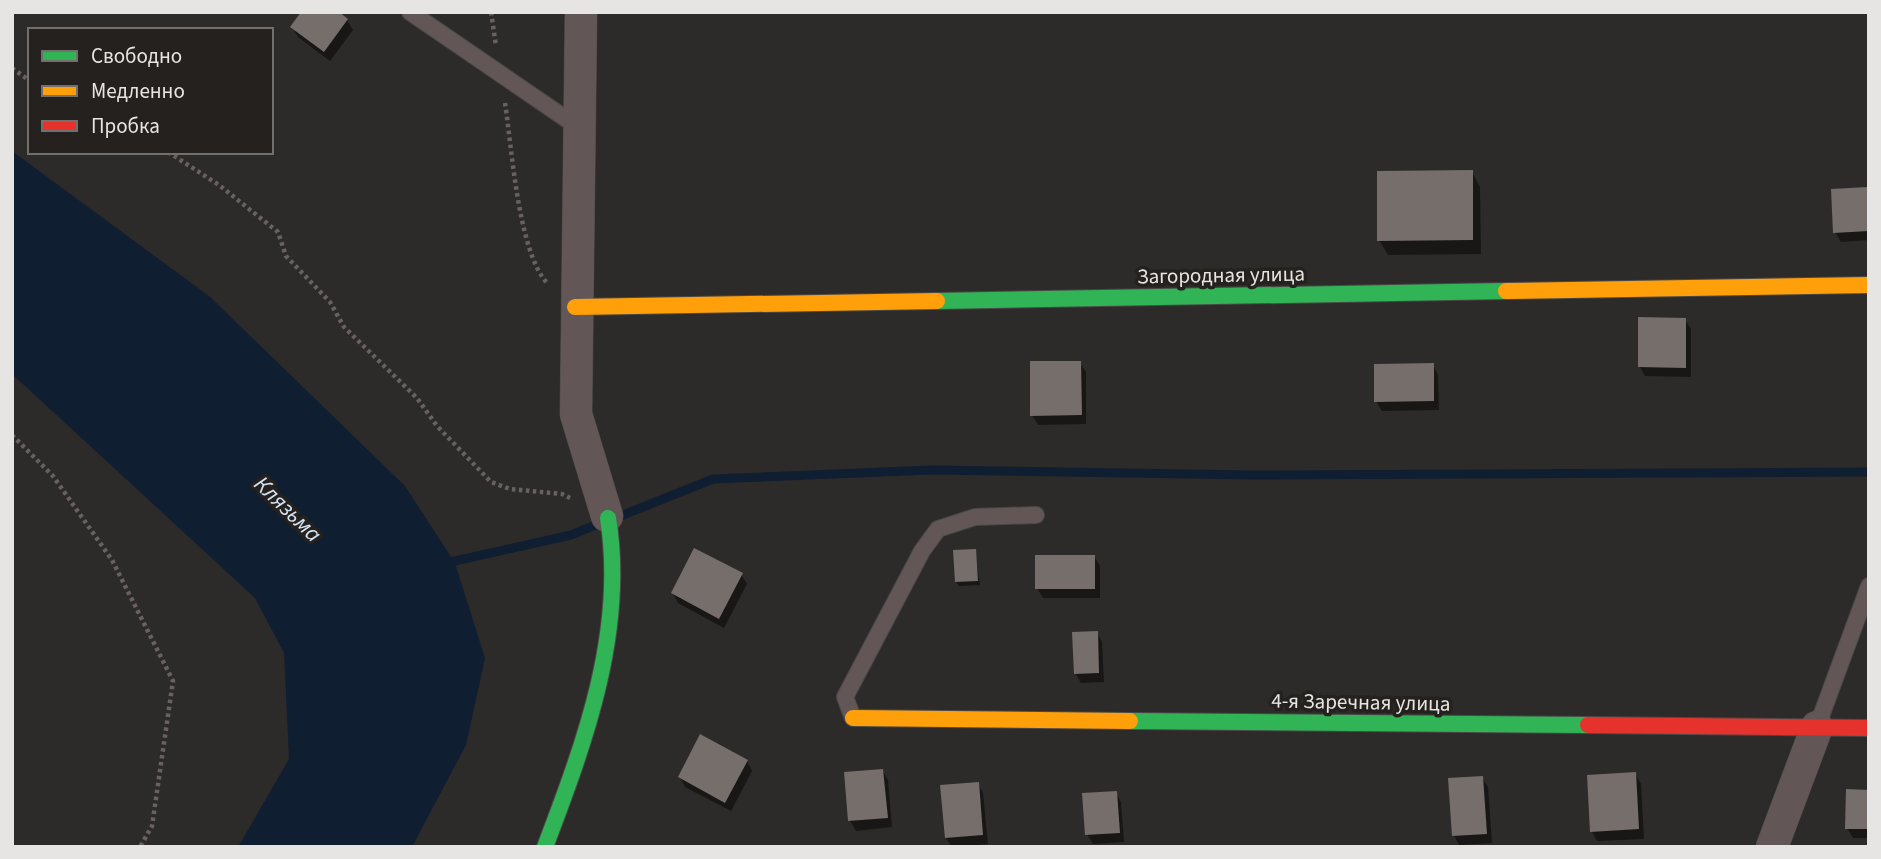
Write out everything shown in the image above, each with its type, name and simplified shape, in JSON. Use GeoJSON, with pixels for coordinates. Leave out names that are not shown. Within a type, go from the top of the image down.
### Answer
{"type":"FeatureCollection","features":[{"type":"Feature","properties":{"kind":"street"},"geometry":{"type":"LineString","coordinates":[[545,847],[598,685],[614,588],[609,521],[576,414],[580,12]]}},
{"type":"Feature","properties":{"kind":"street","name":"Загородная улица"},"geometry":{"type":"LineString","coordinates":[[575,307],[1869,285]]}},
{"type":"Feature","properties":{"kind":"street","name":"4-я Заречная улица"},"geometry":{"type":"LineString","coordinates":[[853,718],[1869,728]]}},
{"type":"Feature","properties":{"kind":"street"},"geometry":{"type":"LineString","coordinates":[[1772,847],[1816,727]]}},
{"type":"Feature","properties":{"kind":"lane"},"geometry":{"type":"LineString","coordinates":[[410,12],[578,127]]}},
{"type":"Feature","properties":{"kind":"lane"},"geometry":{"type":"LineString","coordinates":[[853,718],[845,697],[922,551],[938,529],[975,517],[1036,515]]}},
{"type":"Feature","properties":{"kind":"lane"},"geometry":{"type":"LineString","coordinates":[[1816,727],[1869,586]]}},
{"type":"Feature","properties":{"kind":"path"},"geometry":{"type":"LineString","coordinates":[[491,12],[525,235],[541,276],[562,299],[575,307]]}},
{"type":"Feature","properties":{"kind":"path"},"geometry":{"type":"LineString","coordinates":[[12,68],[28,80]]}},
{"type":"Feature","properties":{"kind":"path"},"geometry":{"type":"LineString","coordinates":[[172,154],[219,185],[278,232],[286,256],[330,302],[344,327],[417,398],[438,426],[491,482],[510,489],[562,494],[609,521]]}},
{"type":"Feature","properties":{"kind":"path"},"geometry":{"type":"LineString","coordinates":[[12,435],[53,476],[112,560],[173,681],[152,826],[140,847]]}},
{"type":"Feature","properties":{"kind":"water","name":"Клязьма"},"geometry":{"type":"Polygon","coordinates":[[[12,151],[209,296],[405,486],[455,563],[485,658],[466,745],[412,847],[238,847],[289,759],[284,653],[255,598],[12,374],[12,151]]]}},
{"type":"Feature","properties":{"kind":"building"},"geometry":{"type":"Polygon","coordinates":[[[301,12],[339,12],[348,19],[324,52],[290,27],[301,12]]]}},
{"type":"Feature","properties":{"kind":"building"},"geometry":{"type":"Polygon","coordinates":[[[1473,170],[1473,240],[1377,241],[1377,171],[1473,170]]]}},
{"type":"Feature","properties":{"kind":"building"},"geometry":{"type":"Polygon","coordinates":[[[1868,187],[1869,231],[1833,233],[1831,189],[1868,187]]]}},
{"type":"Feature","properties":{"kind":"building"},"geometry":{"type":"Polygon","coordinates":[[[1638,317],[1686,318],[1686,368],[1638,367],[1638,317]]]}},
{"type":"Feature","properties":{"kind":"building"},"geometry":{"type":"Polygon","coordinates":[[[1030,361],[1081,361],[1082,415],[1030,416],[1030,361]]]}},
{"type":"Feature","properties":{"kind":"building"},"geometry":{"type":"Polygon","coordinates":[[[1434,363],[1434,401],[1374,402],[1374,364],[1434,363]]]}},
{"type":"Feature","properties":{"kind":"building"},"geometry":{"type":"Polygon","coordinates":[[[694,548],[743,573],[719,619],[671,593],[694,548]]]}},
{"type":"Feature","properties":{"kind":"building"},"geometry":{"type":"Polygon","coordinates":[[[976,549],[978,581],[955,582],[953,550],[976,549]]]}},
{"type":"Feature","properties":{"kind":"building"},"geometry":{"type":"Polygon","coordinates":[[[1035,555],[1095,555],[1095,589],[1035,589],[1035,555]]]}},
{"type":"Feature","properties":{"kind":"building"},"geometry":{"type":"Polygon","coordinates":[[[1098,631],[1099,673],[1074,674],[1072,632],[1098,631]]]}},
{"type":"Feature","properties":{"kind":"building"},"geometry":{"type":"Polygon","coordinates":[[[700,734],[748,760],[725,803],[678,777],[700,734]]]}},
{"type":"Feature","properties":{"kind":"building"},"geometry":{"type":"Polygon","coordinates":[[[883,769],[888,818],[848,821],[844,772],[883,769]]]}},
{"type":"Feature","properties":{"kind":"building"},"geometry":{"type":"Polygon","coordinates":[[[1636,772],[1639,829],[1590,832],[1587,775],[1636,772]]]}},
{"type":"Feature","properties":{"kind":"building"},"geometry":{"type":"Polygon","coordinates":[[[1483,776],[1487,834],[1452,836],[1448,778],[1483,776]]]}},
{"type":"Feature","properties":{"kind":"building"},"geometry":{"type":"Polygon","coordinates":[[[979,782],[983,835],[945,838],[940,785],[979,782]]]}},
{"type":"Feature","properties":{"kind":"building"},"geometry":{"type":"Polygon","coordinates":[[[1846,789],[1869,790],[1869,829],[1845,829],[1846,789]]]}},
{"type":"Feature","properties":{"kind":"building"},"geometry":{"type":"Polygon","coordinates":[[[1117,791],[1120,833],[1085,835],[1082,793],[1117,791]]]}},
{"type":"Feature","properties":{"kind":"waterway"},"geometry":{"type":"LineString","coordinates":[[618,517],[713,479],[931,470],[1252,475],[1869,472]]}},
{"type":"Feature","properties":{"kind":"waterway"},"geometry":{"type":"LineString","coordinates":[[446,563],[571,535],[598,524]]}},
{"type":"Feature","properties":{"kind":"traffic: fast"},"geometry":{"type":"LineString","coordinates":[[937,301],[1506,291]]}},
{"type":"Feature","properties":{"kind":"traffic: fast"},"geometry":{"type":"LineString","coordinates":[[545,847],[587,727],[607,644],[612,560],[608,518]]}},
{"type":"Feature","properties":{"kind":"traffic: fast"},"geometry":{"type":"LineString","coordinates":[[1130,721],[1588,725]]}},
{"type":"Feature","properties":{"kind":"traffic: slow"},"geometry":{"type":"LineString","coordinates":[[1506,291],[1869,285]]}},
{"type":"Feature","properties":{"kind":"traffic: slow"},"geometry":{"type":"LineString","coordinates":[[575,307],[937,301]]}},
{"type":"Feature","properties":{"kind":"traffic: slow"},"geometry":{"type":"LineString","coordinates":[[853,718],[1130,721]]}},
{"type":"Feature","properties":{"kind":"traffic: jam"},"geometry":{"type":"LineString","coordinates":[[1588,725],[1869,728]]}}]}
